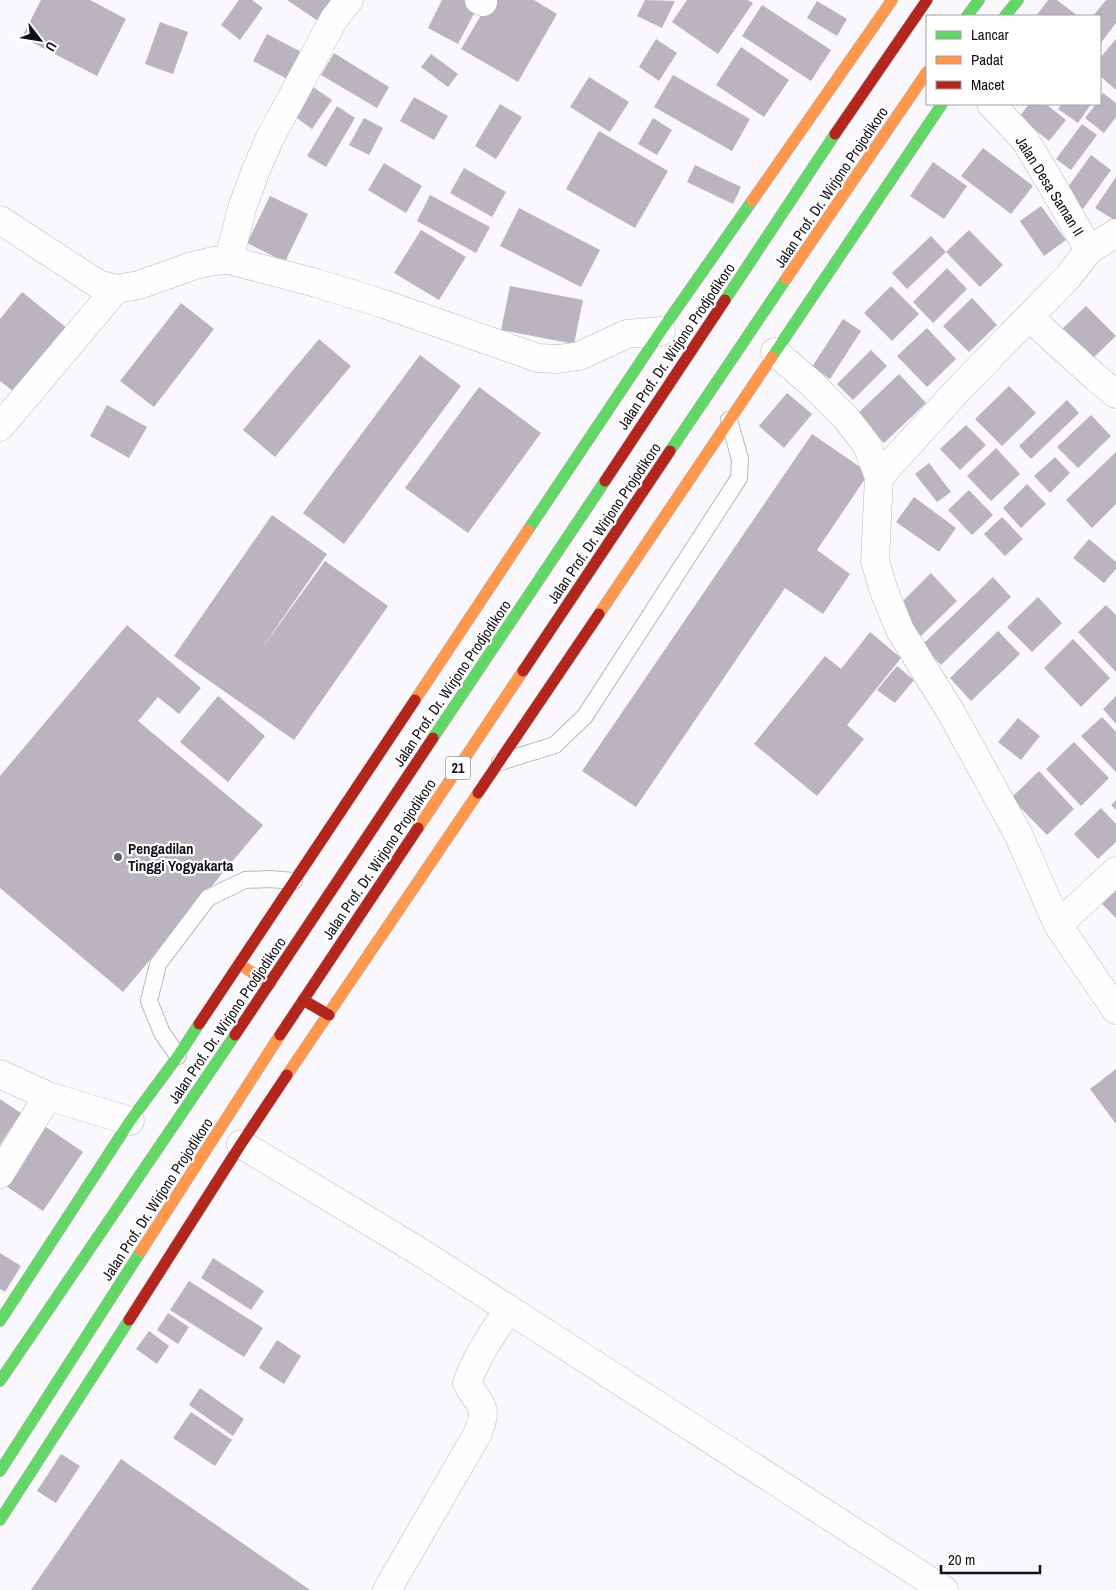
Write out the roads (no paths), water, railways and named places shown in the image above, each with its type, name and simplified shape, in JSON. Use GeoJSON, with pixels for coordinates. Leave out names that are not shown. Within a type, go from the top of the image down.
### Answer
{"type":"FeatureCollection","features":[{"type":"Feature","properties":{"kind":"main road"},"geometry":{"type":"LineString","coordinates":[[0,1321],[130,1121],[178,1056],[661,331],[891,0]]}},
{"type":"Feature","properties":{"kind":"main road","name":"Jalan Prof. Dr. Wirjono Prodjodikoro"},"geometry":{"type":"LineString","coordinates":[[0,1381],[270,984],[865,89],[928,0]]}},
{"type":"Feature","properties":{"kind":"main road"},"geometry":{"type":"LineString","coordinates":[[968,15],[979,0]]}},
{"type":"Feature","properties":{"kind":"main road"},"geometry":{"type":"LineString","coordinates":[[1006,15],[1018,0]]}},
{"type":"Feature","properties":{"kind":"main road","name":"Jalan Prof. Dr. Wirjono Projodikoro"},"geometry":{"type":"LineString","coordinates":[[0,1471],[303,1000],[756,322],[926,73]]}},
{"type":"Feature","properties":{"kind":"main road"},"geometry":{"type":"LineString","coordinates":[[0,1520],[241,1144],[941,105]]}},
{"type":"Feature","properties":{"kind":"main road"},"geometry":{"type":"LineString","coordinates":[[239,964],[270,984]]}},
{"type":"Feature","properties":{"kind":"main road"},"geometry":{"type":"LineString","coordinates":[[303,1000],[328,1015]]}},
{"type":"Feature","properties":{"kind":"street"},"geometry":{"type":"LineString","coordinates":[[229,260],[242,208],[270,138],[334,19],[349,0]]}},
{"type":"Feature","properties":{"kind":"street","name":"Jalan Desa Saman II"},"geometry":{"type":"LineString","coordinates":[[879,477],[956,392],[1068,277],[1089,250],[1025,140],[992,105]]}},
{"type":"Feature","properties":{"kind":"street"},"geometry":{"type":"LineString","coordinates":[[0,220],[98,284],[116,289],[139,285],[192,266],[213,261],[229,260],[382,303],[538,358],[558,359],[579,356],[627,334],[661,331]]}},
{"type":"Feature","properties":{"kind":"street"},"geometry":{"type":"LineString","coordinates":[[1089,250],[1116,233]]}},
{"type":"Feature","properties":{"kind":"street"},"geometry":{"type":"LineString","coordinates":[[0,427],[116,289]]}},
{"type":"Feature","properties":{"kind":"street"},"geometry":{"type":"LineString","coordinates":[[1029,317],[1116,394]]}},
{"type":"Feature","properties":{"kind":"street"},"geometry":{"type":"LineString","coordinates":[[775,352],[811,383],[846,418],[867,445],[879,477],[875,561],[884,591],[900,630],[952,714],[1018,834],[1058,925],[1116,1010]]}},
{"type":"Feature","properties":{"kind":"street"},"geometry":{"type":"LineString","coordinates":[[1058,925],[1116,871]]}},
{"type":"Feature","properties":{"kind":"street"},"geometry":{"type":"LineString","coordinates":[[0,1074],[48,1096],[130,1121]]}},
{"type":"Feature","properties":{"kind":"street"},"geometry":{"type":"LineString","coordinates":[[0,1174],[48,1096]]}},
{"type":"Feature","properties":{"kind":"street"},"geometry":{"type":"LineString","coordinates":[[241,1144],[420,1252],[944,1590]]}},
{"type":"Feature","properties":{"kind":"street"},"geometry":{"type":"LineString","coordinates":[[387,1590],[478,1433],[482,1419],[482,1408],[467,1383],[470,1373],[490,1337],[508,1310]]}},
{"type":"Feature","properties":{"kind":"lane"},"geometry":{"type":"LineString","coordinates":[[500,762],[555,745],[585,716],[738,478],[740,459],[729,420]]}},
{"type":"Feature","properties":{"kind":"lane"},"geometry":{"type":"LineString","coordinates":[[178,1056],[162,1033],[149,1001],[158,964],[208,898],[245,880],[270,879],[294,881]]}},
{"type":"Feature","properties":{"kind":"place","name":"Pengadilan Tinggi Yogyakarta"},"geometry":{"type":"Point","coordinates":[118,857]}}]}
